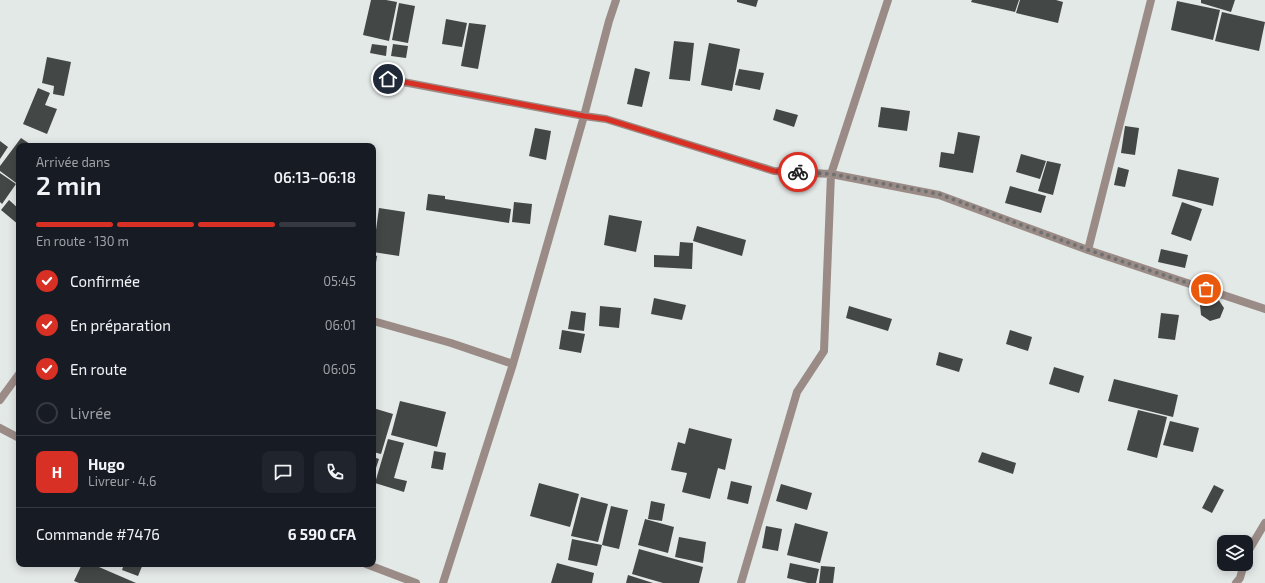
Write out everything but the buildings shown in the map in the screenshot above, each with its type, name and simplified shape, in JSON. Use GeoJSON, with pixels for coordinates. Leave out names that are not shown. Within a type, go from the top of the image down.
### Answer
{"type":"FeatureCollection","features":[{"type":"Feature","properties":{"kind":"street"},"geometry":{"type":"LineString","coordinates":[[443,583],[513,364],[616,0]]}},
{"type":"Feature","properties":{"kind":"street"},"geometry":{"type":"LineString","coordinates":[[741,583],[797,392],[824,351],[831,174],[888,0]]}},
{"type":"Feature","properties":{"kind":"street"},"geometry":{"type":"LineString","coordinates":[[1088,250],[1151,0]]}},
{"type":"Feature","properties":{"kind":"street"},"geometry":{"type":"LineString","coordinates":[[388,79],[613,121],[774,171],[831,174],[939,194],[1088,250],[1265,309]]}},
{"type":"Feature","properties":{"kind":"street"},"geometry":{"type":"LineString","coordinates":[[376,322],[513,364]]}},
{"type":"Feature","properties":{"kind":"street"},"geometry":{"type":"LineString","coordinates":[[0,400],[16,378]]}},
{"type":"Feature","properties":{"kind":"street"},"geometry":{"type":"LineString","coordinates":[[0,428],[16,436]]}},
{"type":"Feature","properties":{"kind":"street"},"geometry":{"type":"LineString","coordinates":[[1253,543],[1265,523]]}},
{"type":"Feature","properties":{"kind":"street"},"geometry":{"type":"LineString","coordinates":[[374,567],[416,583]]}},
{"type":"Feature","properties":{"kind":"street"},"geometry":{"type":"LineString","coordinates":[[1236,583],[1240,578],[1242,571]]}},
{"type":"Feature","properties":{"kind":"way so far"},"geometry":{"type":"LineString","coordinates":[[798,172],[831,174],[939,194],[1088,250],[1206,289]]}},
{"type":"Feature","properties":{"kind":"route"},"geometry":{"type":"LineString","coordinates":[[388,79],[606,119],[774,171],[798,172]]}}]}
